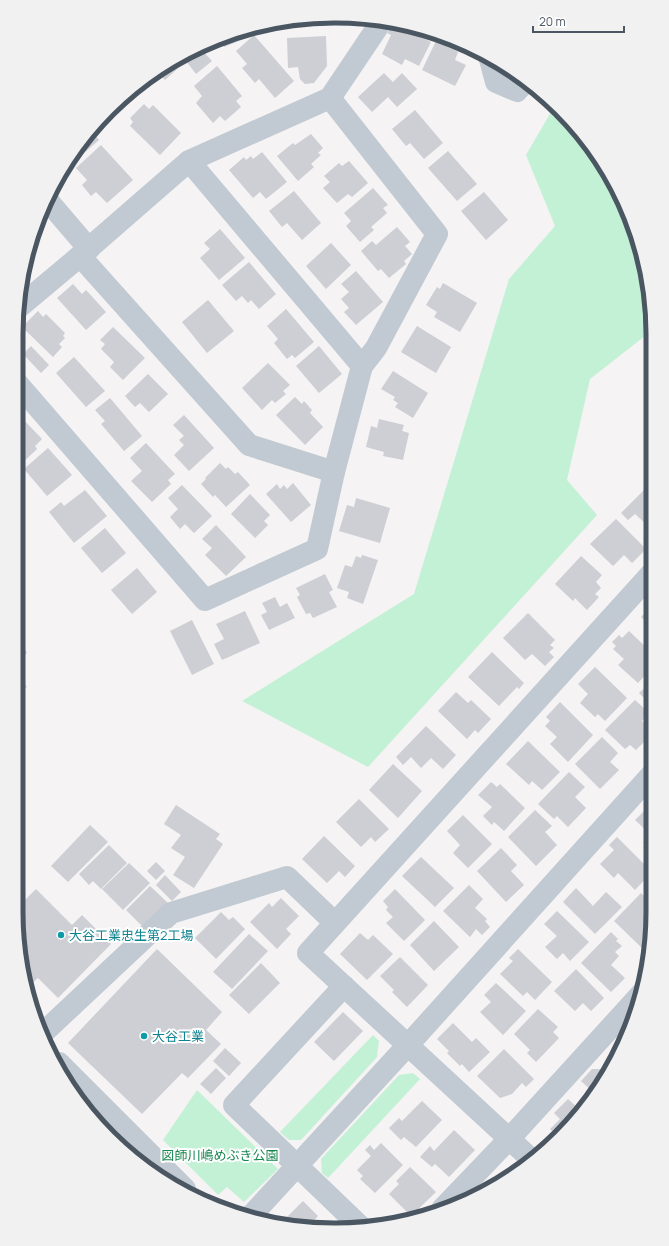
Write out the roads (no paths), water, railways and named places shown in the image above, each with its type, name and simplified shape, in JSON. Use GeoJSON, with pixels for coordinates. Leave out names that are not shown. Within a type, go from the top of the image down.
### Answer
{"type":"FeatureCollection","features":[{"type":"Feature","properties":{"kind":"street"},"geometry":{"type":"LineString","coordinates":[[25,302],[189,161],[330,98],[378,26]]}},
{"type":"Feature","properties":{"kind":"street"},"geometry":{"type":"LineString","coordinates":[[491,66],[496,82],[517,91],[522,85]]}},
{"type":"Feature","properties":{"kind":"street"},"geometry":{"type":"LineString","coordinates":[[23,390],[206,600],[317,548],[334,472],[362,366],[376,348],[437,234],[330,98]]}},
{"type":"Feature","properties":{"kind":"street"},"geometry":{"type":"LineString","coordinates":[[189,161],[362,366]]}},
{"type":"Feature","properties":{"kind":"street"},"geometry":{"type":"LineString","coordinates":[[51,205],[85,252],[249,445],[334,472]]}},
{"type":"Feature","properties":{"kind":"street"},"geometry":{"type":"LineString","coordinates":[[528,1156],[308,953],[334,922],[646,579]]}},
{"type":"Feature","properties":{"kind":"street"},"geometry":{"type":"LineString","coordinates":[[254,1212],[408,1045],[646,781]]}},
{"type":"Feature","properties":{"kind":"street"},"geometry":{"type":"LineString","coordinates":[[47,1030],[171,913],[286,877],[334,922]]}},
{"type":"Feature","properties":{"kind":"street"},"geometry":{"type":"LineString","coordinates":[[344,986],[234,1104],[356,1222]]}},
{"type":"Feature","properties":{"kind":"street"},"geometry":{"type":"LineString","coordinates":[[450,1200],[510,1139],[631,1005]]}},
{"type":"Feature","properties":{"kind":"street"},"geometry":{"type":"LineString","coordinates":[[68,1072],[168,1175]]}},
{"type":"Feature","properties":{"kind":"place","name":"大谷工業忠生第2工場"},"geometry":{"type":"Point","coordinates":[61,935]}},
{"type":"Feature","properties":{"kind":"place","name":"大谷工業"},"geometry":{"type":"Point","coordinates":[144,1036]}},
{"type":"Feature","properties":{"kind":"park label","name":"図師川嶋めぶき公園"},"geometry":{"type":"Point","coordinates":[220,1155]}}]}
